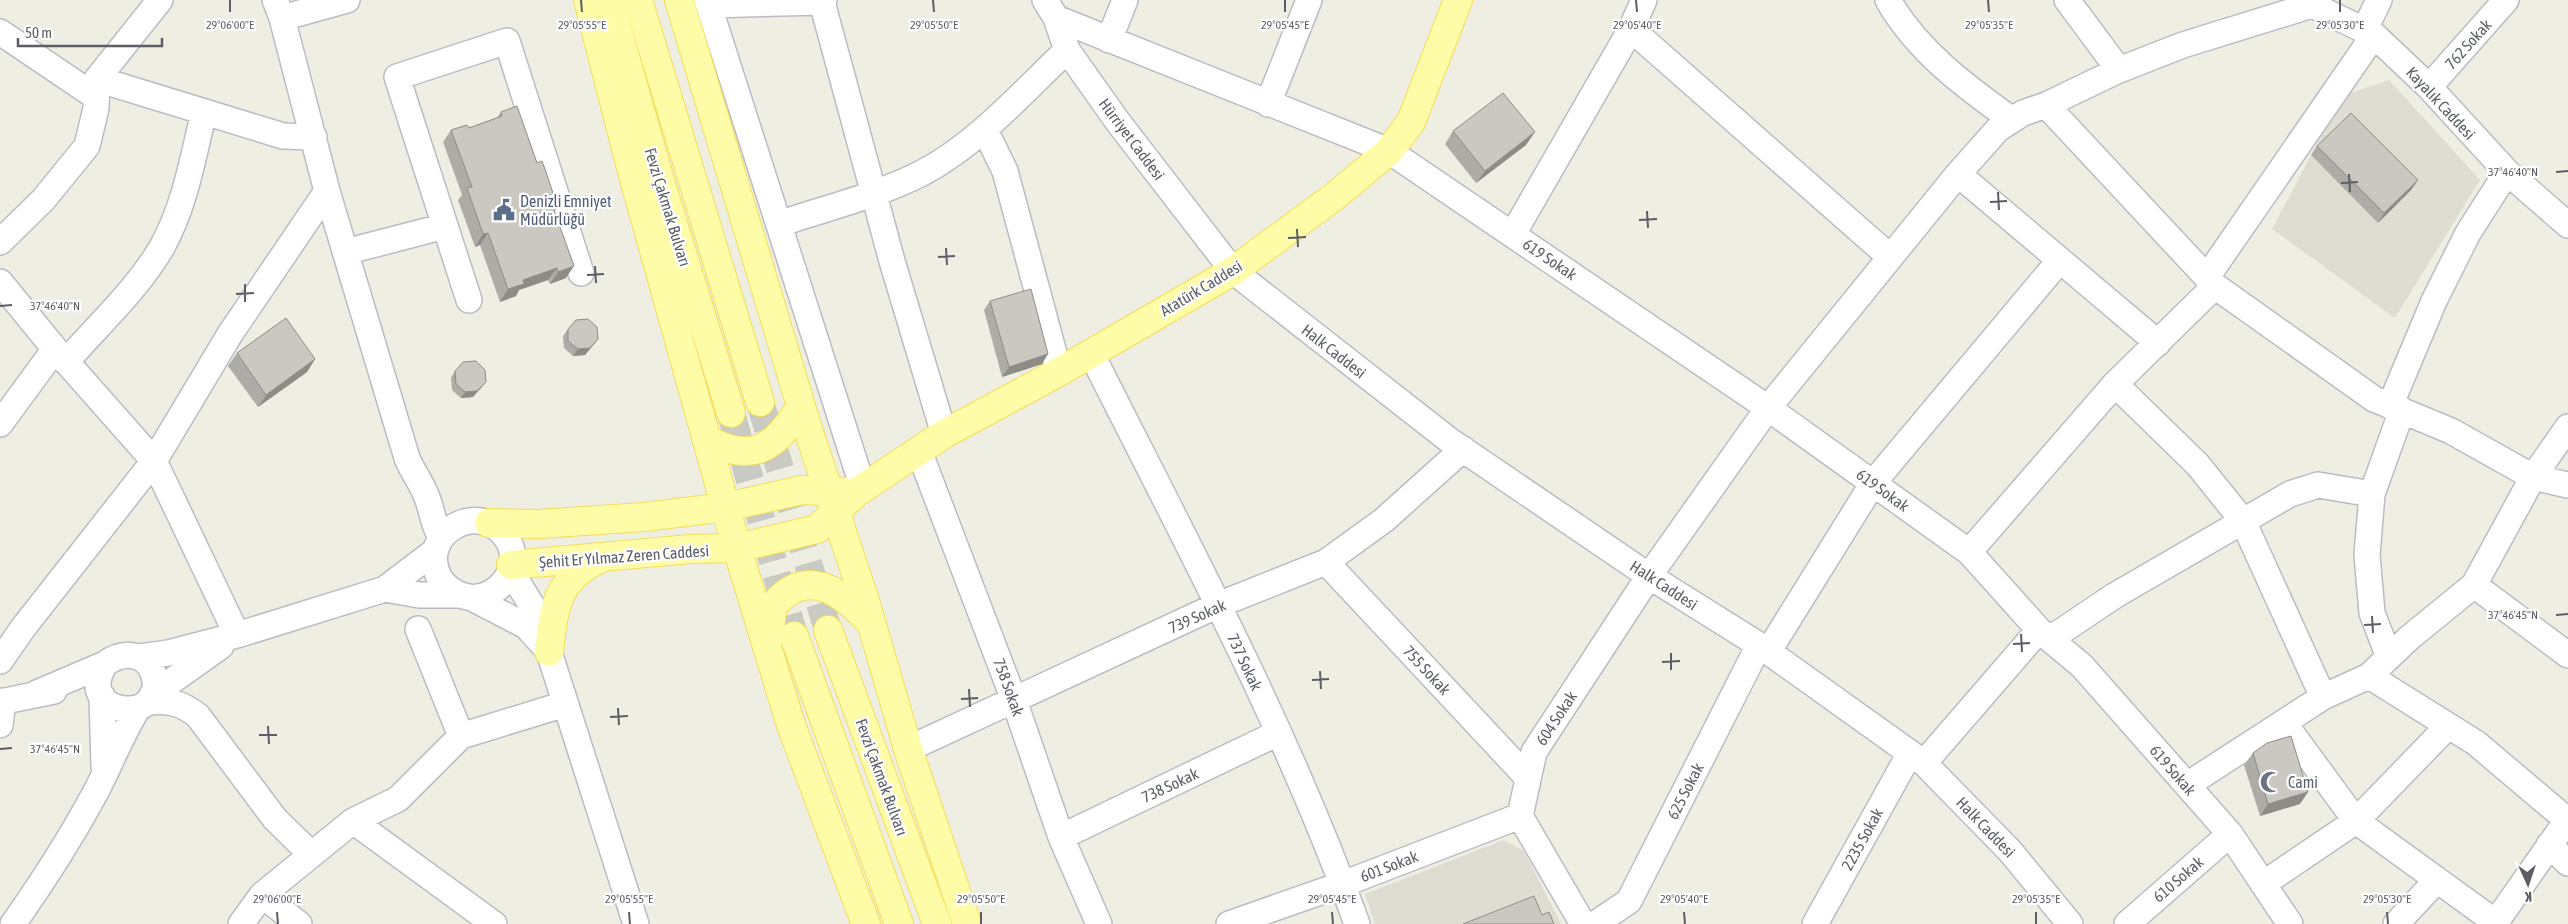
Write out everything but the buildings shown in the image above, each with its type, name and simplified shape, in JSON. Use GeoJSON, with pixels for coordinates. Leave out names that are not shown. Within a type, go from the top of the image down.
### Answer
{"type":"FeatureCollection","features":[{"type":"Feature","properties":{"kind":"main road"},"geometry":{"type":"LineString","coordinates":[[588,0],[631,168],[737,548],[791,725],[866,924]]}},
{"type":"Feature","properties":{"kind":"main road","name":"Fevzi Çakmak Bulvarı"},"geometry":{"type":"LineString","coordinates":[[609,0],[661,184],[730,412]]}},
{"type":"Feature","properties":{"kind":"main road","name":"Fevzi Çakmak Bulvarı"},"geometry":{"type":"LineString","coordinates":[[638,0],[760,402]]}},
{"type":"Feature","properties":{"kind":"main road"},"geometry":{"type":"LineString","coordinates":[[679,0],[801,406],[872,623],[908,749],[967,924]]}},
{"type":"Feature","properties":{"kind":"main road","name":"Atatürk Caddesi"},"geometry":{"type":"LineString","coordinates":[[833,502],[860,490],[944,434],[1059,372],[1233,271],[1335,196],[1389,151],[1411,122],[1458,0]]}},
{"type":"Feature","properties":{"kind":"main road"},"geometry":{"type":"LineString","coordinates":[[706,439],[732,451],[745,453],[758,451],[780,434],[801,406]]}},
{"type":"Feature","properties":{"kind":"main road"},"geometry":{"type":"LineString","coordinates":[[480,521],[539,524],[690,513],[802,490],[833,502]]}},
{"type":"Feature","properties":{"kind":"main road","name":"Şehit Er Yılmaz Zeren Caddesi"},"geometry":{"type":"LineString","coordinates":[[511,569],[606,556],[737,548],[817,529],[833,502]]}},
{"type":"Feature","properties":{"kind":"main road"},"geometry":{"type":"LineString","coordinates":[[549,652],[553,614],[561,591],[575,573],[606,556]]}},
{"type":"Feature","properties":{"kind":"main road"},"geometry":{"type":"LineString","coordinates":[[769,653],[768,629],[773,606],[783,595],[798,588],[809,586],[833,590],[857,608],[872,623]]}},
{"type":"Feature","properties":{"kind":"main road","name":"Fevzi Çakmak Bulvarı"},"geometry":{"type":"LineString","coordinates":[[828,630],[937,924]]}},
{"type":"Feature","properties":{"kind":"main road"},"geometry":{"type":"LineString","coordinates":[[794,636],[898,924]]}},
{"type":"Feature","properties":{"kind":"street"},"geometry":{"type":"LineString","coordinates":[[0,242],[43,200],[87,146],[97,88],[160,0]]}},
{"type":"Feature","properties":{"kind":"street"},"geometry":{"type":"LineString","coordinates":[[346,0],[278,9],[327,191],[406,458],[428,499],[437,545],[435,564],[438,576],[447,587],[526,626],[536,635],[549,652]]}},
{"type":"Feature","properties":{"kind":"street"},"geometry":{"type":"LineString","coordinates":[[1109,40],[1125,0]]}},
{"type":"Feature","properties":{"kind":"street"},"geometry":{"type":"LineString","coordinates":[[1268,104],[1309,0]]}},
{"type":"Feature","properties":{"kind":"street"},"geometry":{"type":"LineString","coordinates":[[1513,234],[1631,29],[1643,0]]}},
{"type":"Feature","properties":{"kind":"street"},"geometry":{"type":"LineString","coordinates":[[1888,0],[1950,75],[2012,120]]}},
{"type":"Feature","properties":{"kind":"street"},"geometry":{"type":"LineString","coordinates":[[2067,0],[2119,70]]}},
{"type":"Feature","properties":{"kind":"street"},"geometry":{"type":"LineString","coordinates":[[1969,552],[2115,384],[2158,342],[2211,282],[2369,33],[2379,0]]}},
{"type":"Feature","properties":{"kind":"street","name":"762 Sokak"},"geometry":{"type":"LineString","coordinates":[[2430,87],[2506,0]]}},
{"type":"Feature","properties":{"kind":"street"},"geometry":{"type":"LineString","coordinates":[[860,490],[779,224],[708,3],[823,1],[892,262],[944,434]]}},
{"type":"Feature","properties":{"kind":"street","name":"604 Sokak"},"geometry":{"type":"LineString","coordinates":[[1520,816],[1534,752],[1649,576],[1768,408],[1958,174],[1998,130],[2023,113],[2046,105],[2119,70],[2183,45],[2307,3]]}},
{"type":"Feature","properties":{"kind":"street","name":"Kayalık Caddesi"},"geometry":{"type":"LineString","coordinates":[[2307,3],[2369,33],[2430,87],[2507,172],[2568,225]]}},
{"type":"Feature","properties":{"kind":"street","name":"619 Sokak"},"geometry":{"type":"LineString","coordinates":[[1050,9],[1109,40],[1389,151],[1768,408],[1969,552],[2045,634],[2082,666],[2230,834],[2290,924]]}},
{"type":"Feature","properties":{"kind":"street","name":"Hürriyet Caddesi"},"geometry":{"type":"LineString","coordinates":[[1050,9],[1067,50],[1118,122],[1233,271]]}},
{"type":"Feature","properties":{"kind":"street"},"geometry":{"type":"LineString","coordinates":[[1631,29],[1890,257]]}},
{"type":"Feature","properties":{"kind":"street"},"geometry":{"type":"LineString","coordinates":[[0,32],[97,88],[204,112],[282,136],[314,137]]}},
{"type":"Feature","properties":{"kind":"street"},"geometry":{"type":"LineString","coordinates":[[469,300],[397,76],[506,42],[581,273]]}},
{"type":"Feature","properties":{"kind":"street"},"geometry":{"type":"LineString","coordinates":[[779,224],[874,192],[922,172],[985,130],[1067,50]]}},
{"type":"Feature","properties":{"kind":"street"},"geometry":{"type":"LineString","coordinates":[[2046,105],[2211,282],[2374,398],[2451,432],[2533,477],[2568,485]]}},
{"type":"Feature","properties":{"kind":"street"},"geometry":{"type":"LineString","coordinates":[[0,424],[60,356],[145,273],[162,246],[181,204],[204,112]]}},
{"type":"Feature","properties":{"kind":"street"},"geometry":{"type":"LineString","coordinates":[[985,130],[1005,171],[1059,372]]}},
{"type":"Feature","properties":{"kind":"street"},"geometry":{"type":"LineString","coordinates":[[2390,657],[2372,613],[2367,555],[2372,494],[2396,408],[2434,301],[2468,233],[2507,172]]}},
{"type":"Feature","properties":{"kind":"street"},"geometry":{"type":"LineString","coordinates":[[1958,174],[2158,342]]}},
{"type":"Feature","properties":{"kind":"street"},"geometry":{"type":"LineString","coordinates":[[0,662],[24,628],[154,461],[230,334],[327,191]]}},
{"type":"Feature","properties":{"kind":"street"},"geometry":{"type":"LineString","coordinates":[[345,252],[445,226]]}},
{"type":"Feature","properties":{"kind":"street","name":"625 Sokak"},"geometry":{"type":"LineString","coordinates":[[1595,924],[1629,901],[1763,649],[1873,482],[2060,260]]}},
{"type":"Feature","properties":{"kind":"street","name":"Halk Caddesi"},"geometry":{"type":"LineString","coordinates":[[1233,271],[1314,336],[1463,450],[1649,576],[1763,649],[1917,758],[2010,851],[2070,924]]}},
{"type":"Feature","properties":{"kind":"street"},"geometry":{"type":"LineString","coordinates":[[0,282],[60,356],[154,461],[237,635]]}},
{"type":"Feature","properties":{"kind":"street","name":"737 Sokak"},"geometry":{"type":"LineString","coordinates":[[1090,353],[1218,605],[1278,734],[1343,884],[1357,924]]}},
{"type":"Feature","properties":{"kind":"street"},"geometry":{"type":"LineString","coordinates":[[2115,384],[2198,465],[2243,520],[2324,697]]}},
{"type":"Feature","properties":{"kind":"street"},"geometry":{"type":"LineString","coordinates":[[2187,785],[2324,697],[2369,676],[2474,585],[2533,477],[2568,426]]}},
{"type":"Feature","properties":{"kind":"street","name":"758 Sokak"},"geometry":{"type":"LineString","coordinates":[[919,450],[1014,700],[1061,837],[1099,924]]}},
{"type":"Feature","properties":{"kind":"street","name":"739 Sokak"},"geometry":{"type":"LineString","coordinates":[[908,749],[1218,605],[1326,562],[1384,520],[1463,450]]}},
{"type":"Feature","properties":{"kind":"street","name":"2235 Sokak"},"geometry":{"type":"LineString","coordinates":[[1815,924],[1917,758],[2045,634],[2290,494],[2318,485],[2372,494]]}},
{"type":"Feature","properties":{"kind":"street"},"geometry":{"type":"LineString","coordinates":[[428,499],[480,521],[506,537],[511,548],[511,569],[531,604],[549,652],[634,924]]}},
{"type":"Feature","properties":{"kind":"street"},"geometry":{"type":"LineString","coordinates":[[395,582],[424,539],[428,499]]}},
{"type":"Feature","properties":{"kind":"street"},"geometry":{"type":"LineString","coordinates":[[1,709],[122,655],[140,657],[168,653],[237,635],[395,582],[437,545],[448,529],[459,522],[480,521]]}},
{"type":"Feature","properties":{"kind":"street","name":"755 Sokak"},"geometry":{"type":"LineString","coordinates":[[1326,562],[1528,778]]}},
{"type":"Feature","properties":{"kind":"street"},"geometry":{"type":"LineString","coordinates":[[395,582],[419,595],[483,596],[495,590],[511,569]]}},
{"type":"Feature","properties":{"kind":"street"},"geometry":{"type":"LineString","coordinates":[[2474,585],[2568,655]]}},
{"type":"Feature","properties":{"kind":"street"},"geometry":{"type":"LineString","coordinates":[[418,629],[461,736]]}},
{"type":"Feature","properties":{"kind":"street"},"geometry":{"type":"LineString","coordinates":[[145,702],[171,680],[237,635]]}},
{"type":"Feature","properties":{"kind":"street"},"geometry":{"type":"LineString","coordinates":[[13,924],[48,873],[104,774],[118,741],[155,687],[152,669],[140,657]]}},
{"type":"Feature","properties":{"kind":"street"},"geometry":{"type":"LineString","coordinates":[[104,774],[100,672],[105,664]]}},
{"type":"Feature","properties":{"kind":"street"},"geometry":{"type":"LineString","coordinates":[[2284,723],[2356,821],[2497,923],[2567,819],[2476,744],[2369,676]]}},
{"type":"Feature","properties":{"kind":"street"},"geometry":{"type":"LineString","coordinates":[[37,693],[77,690],[101,694],[112,706],[121,710],[145,702],[166,700],[186,706],[198,716],[275,819],[311,854]]}},
{"type":"Feature","properties":{"kind":"street"},"geometry":{"type":"LineString","coordinates":[[240,924],[262,895],[353,821],[398,799],[461,736],[565,704]]}},
{"type":"Feature","properties":{"kind":"street"},"geometry":{"type":"LineString","coordinates":[[2263,884],[2356,821],[2448,726]]}},
{"type":"Feature","properties":{"kind":"street","name":"738 Sokak"},"geometry":{"type":"LineString","coordinates":[[1061,837],[1278,734]]}},
{"type":"Feature","properties":{"kind":"street"},"geometry":{"type":"LineString","coordinates":[[1520,816],[1583,924]]}},
{"type":"Feature","properties":{"kind":"street","name":"601 Sokak"},"geometry":{"type":"LineString","coordinates":[[1229,924],[1343,884],[1520,816]]}},
{"type":"Feature","properties":{"kind":"street"},"geometry":{"type":"LineString","coordinates":[[353,821],[494,924]]}},
{"type":"Feature","properties":{"kind":"street","name":"610 Sokak"},"geometry":{"type":"LineString","coordinates":[[2127,924],[2230,834]]}},
{"type":"Feature","properties":{"kind":"street"},"geometry":{"type":"LineString","coordinates":[[2549,845],[2568,864]]}},
{"type":"Feature","properties":{"kind":"street"},"geometry":{"type":"LineString","coordinates":[[2396,924],[2437,880]]}},
{"type":"Feature","properties":{"kind":"street"},"geometry":{"type":"LineString","coordinates":[[262,895],[299,924]]}},
{"type":"Feature","properties":{"kind":"shaded area"},"geometry":{"type":"Polygon","coordinates":[[[2389,80],[2480,180],[2395,318],[2272,229],[2342,96],[2389,80]]]}},
{"type":"Feature","properties":{"kind":"shaded area"},"geometry":{"type":"Polygon","coordinates":[[[1504,840],[1524,851],[1561,924],[1375,924],[1365,894],[1504,840]]]}},
{"type":"Feature","properties":{"kind":"tunnel"},"geometry":{"type":"LineString","coordinates":[[760,402],[828,630]]}},
{"type":"Feature","properties":{"kind":"tunnel"},"geometry":{"type":"LineString","coordinates":[[731,413],[794,636]]}},
{"type":"Feature","properties":{"kind":"place","name":"Denizli Emniyet Müdürlüğü"},"geometry":{"type":"Point","coordinates":[504,210]}},
{"type":"Feature","properties":{"kind":"place","name":"Cami"},"geometry":{"type":"Point","coordinates":[2271,782]}}]}
